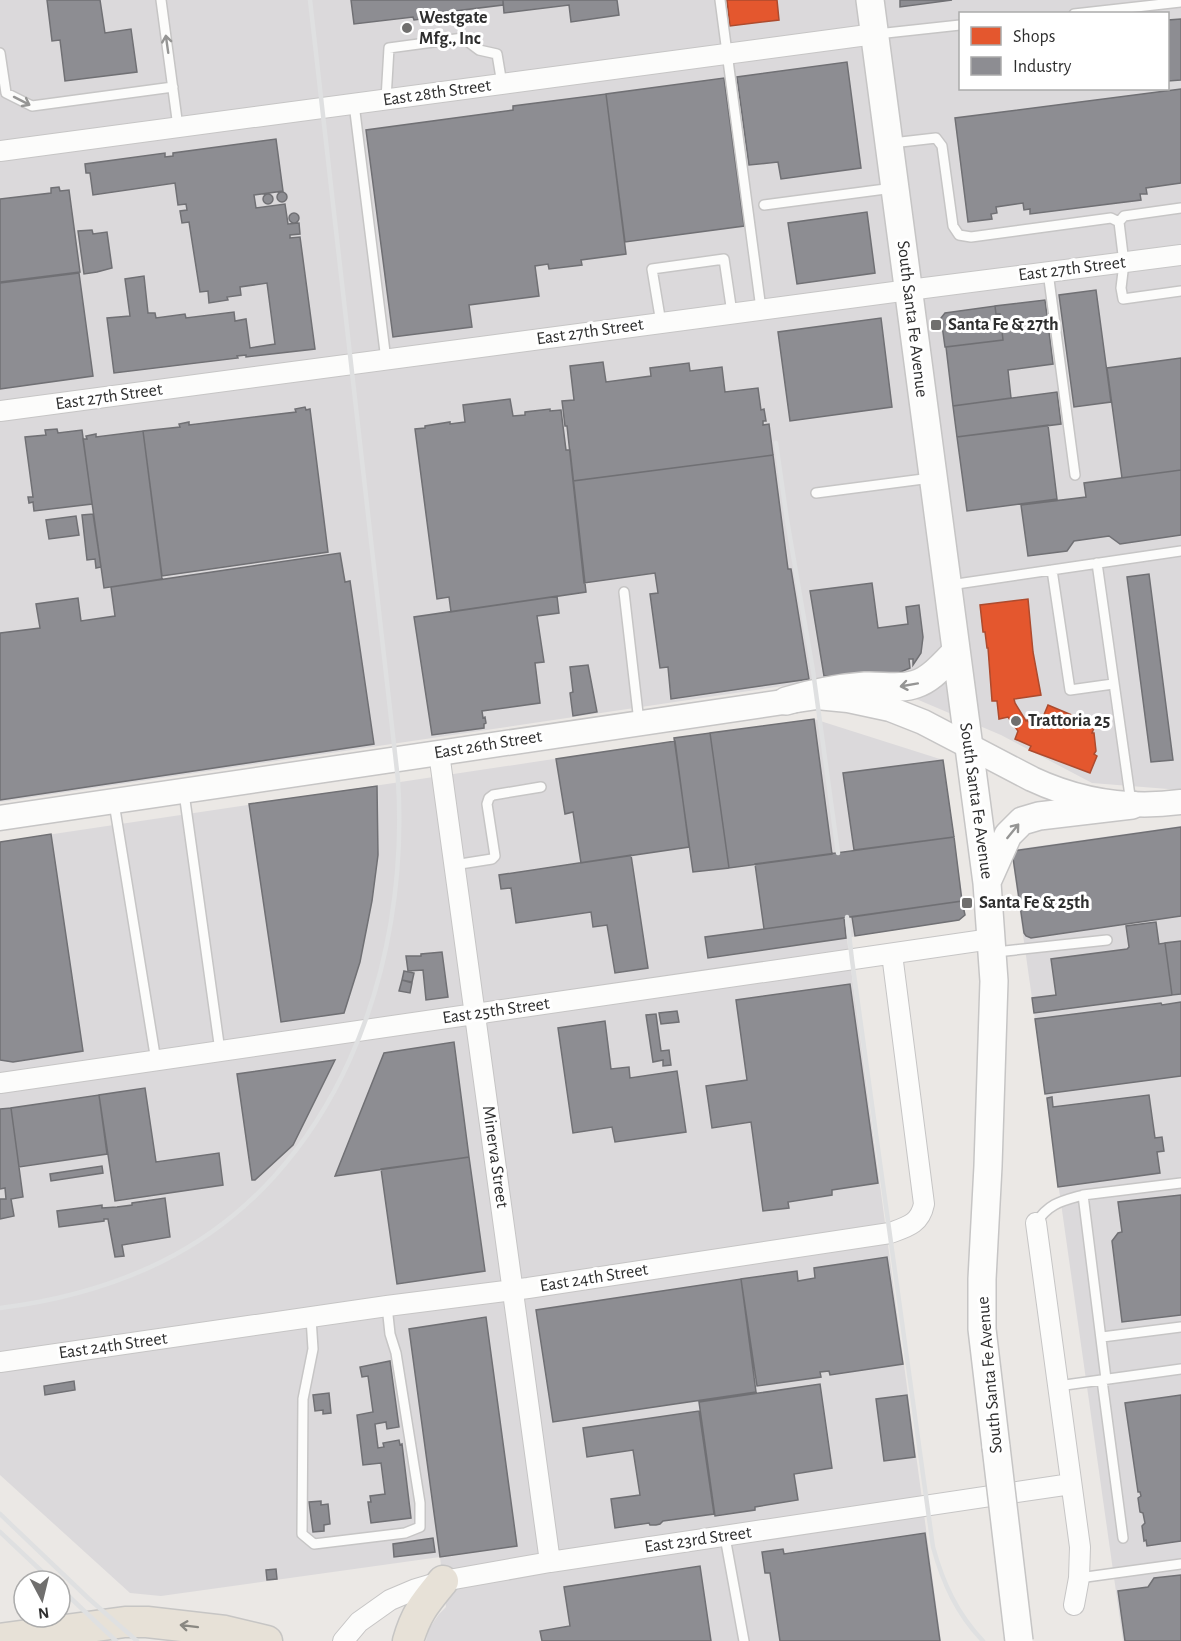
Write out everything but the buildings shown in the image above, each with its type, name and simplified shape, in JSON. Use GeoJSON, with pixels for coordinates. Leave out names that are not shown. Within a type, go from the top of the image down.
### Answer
{"type":"FeatureCollection","features":[{"type":"Feature","properties":{"kind":"main road","name":"South Santa Fe Avenue"},"geometry":{"type":"LineString","coordinates":[[870,0],[987,883],[992,946],[993,1019],[982,1329],[1019,1641]]}},
{"type":"Feature","properties":{"kind":"main road"},"geometry":{"type":"LineString","coordinates":[[786,700],[841,689],[866,686],[906,687],[917,684],[927,679],[956,652]]}},
{"type":"Feature","properties":{"kind":"main road"},"geometry":{"type":"LineString","coordinates":[[987,883],[1008,835],[1022,821],[1039,816],[1132,805]]}},
{"type":"Feature","properties":{"kind":"main road"},"geometry":{"type":"LineString","coordinates":[[408,1641],[414,1621],[443,1581]]}},
{"type":"Feature","properties":{"kind":"main road"},"geometry":{"type":"LineString","coordinates":[[0,1639],[147,1622],[205,1628],[267,1641]]}},
{"type":"Feature","properties":{"kind":"street","name":"East 28th Street"},"geometry":{"type":"LineString","coordinates":[[0,151],[875,34]]}},
{"type":"Feature","properties":{"kind":"street","name":"East 27th Street"},"geometry":{"type":"LineString","coordinates":[[0,411],[1181,255]]}},
{"type":"Feature","properties":{"kind":"street","name":"East 26th Street"},"geometry":{"type":"LineString","coordinates":[[0,818],[817,697],[848,700],[890,709],[923,722],[968,746]]}},
{"type":"Feature","properties":{"kind":"street"},"geometry":{"type":"LineString","coordinates":[[968,746],[999,764],[1047,786],[1097,801],[1132,805],[1181,802]]}},
{"type":"Feature","properties":{"kind":"street","name":"Minerva Street"},"geometry":{"type":"LineString","coordinates":[[439,753],[550,1562]]}},
{"type":"Feature","properties":{"kind":"street","name":"East 25th Street"},"geometry":{"type":"LineString","coordinates":[[0,1083],[892,954],[992,946]]}},
{"type":"Feature","properties":{"kind":"street","name":"East 24th Street"},"geometry":{"type":"LineString","coordinates":[[0,1362],[513,1290],[890,1233],[907,1227],[918,1219],[924,1204],[892,954]]}},
{"type":"Feature","properties":{"kind":"street"},"geometry":{"type":"LineString","coordinates":[[1036,1223],[1080,1547],[1079,1578],[1074,1605]]}},
{"type":"Feature","properties":{"kind":"street","name":"East 23rd Street"},"geometry":{"type":"LineString","coordinates":[[343,1641],[359,1622],[390,1600],[443,1581],[550,1562],[1071,1484]]}},
{"type":"Feature","properties":{"kind":"lane"},"geometry":{"type":"LineString","coordinates":[[161,0],[178,127]]}},
{"type":"Feature","properties":{"kind":"lane"},"geometry":{"type":"LineString","coordinates":[[720,0],[761,309]]}},
{"type":"Feature","properties":{"kind":"lane"},"geometry":{"type":"LineString","coordinates":[[1092,12],[1181,2]]}},
{"type":"Feature","properties":{"kind":"lane"},"geometry":{"type":"LineString","coordinates":[[875,34],[959,25]]}},
{"type":"Feature","properties":{"kind":"lane"},"geometry":{"type":"LineString","coordinates":[[386,100],[388,48],[399,46],[463,38],[479,50],[497,54],[502,84]]}},
{"type":"Feature","properties":{"kind":"lane"},"geometry":{"type":"LineString","coordinates":[[0,53],[6,93],[32,106],[173,87]]}},
{"type":"Feature","properties":{"kind":"lane"},"geometry":{"type":"LineString","coordinates":[[354,104],[386,360]]}},
{"type":"Feature","properties":{"kind":"lane"},"geometry":{"type":"LineString","coordinates":[[889,143],[936,138],[942,146],[953,226],[959,235],[971,237],[1112,218],[1119,222]]}},
{"type":"Feature","properties":{"kind":"lane"},"geometry":{"type":"LineString","coordinates":[[764,205],[895,187]]}},
{"type":"Feature","properties":{"kind":"lane"},"geometry":{"type":"LineString","coordinates":[[1181,207],[1124,216],[1119,222],[1124,263],[1122,299],[1181,291]]}},
{"type":"Feature","properties":{"kind":"lane"},"geometry":{"type":"LineString","coordinates":[[660,323],[652,269],[724,259],[732,313]]}},
{"type":"Feature","properties":{"kind":"lane"},"geometry":{"type":"LineString","coordinates":[[1048,272],[1076,475]]}},
{"type":"Feature","properties":{"kind":"lane"},"geometry":{"type":"LineString","coordinates":[[816,493],[933,478]]}},
{"type":"Feature","properties":{"kind":"lane"},"geometry":{"type":"LineString","coordinates":[[947,586],[1181,551]]}},
{"type":"Feature","properties":{"kind":"lane"},"geometry":{"type":"LineString","coordinates":[[1098,563],[1113,684],[1132,805]]}},
{"type":"Feature","properties":{"kind":"lane"},"geometry":{"type":"LineString","coordinates":[[1052,570],[1070,690],[1113,684]]}},
{"type":"Feature","properties":{"kind":"lane"},"geometry":{"type":"LineString","coordinates":[[624,592],[639,722]]}},
{"type":"Feature","properties":{"kind":"lane"},"geometry":{"type":"LineString","coordinates":[[454,865],[492,859],[495,856],[487,804],[489,798],[494,795],[541,787]]}},
{"type":"Feature","properties":{"kind":"lane"},"geometry":{"type":"LineString","coordinates":[[183,790],[220,1052]]}},
{"type":"Feature","properties":{"kind":"lane"},"geometry":{"type":"LineString","coordinates":[[114,801],[156,1061]]}},
{"type":"Feature","properties":{"kind":"lane"},"geometry":{"type":"LineString","coordinates":[[992,946],[1107,940]]}},
{"type":"Feature","properties":{"kind":"lane"},"geometry":{"type":"LineString","coordinates":[[1036,1223],[1043,1212],[1055,1203],[1083,1195],[1181,1183]]}},
{"type":"Feature","properties":{"kind":"lane"},"geometry":{"type":"LineString","coordinates":[[1083,1195],[1102,1337],[1104,1380],[1122,1538]]}},
{"type":"Feature","properties":{"kind":"lane"},"geometry":{"type":"LineString","coordinates":[[311,1318],[313,1349],[303,1399],[302,1534],[314,1544],[405,1533],[420,1527],[420,1503],[387,1306]]}},
{"type":"Feature","properties":{"kind":"lane"},"geometry":{"type":"LineString","coordinates":[[1102,1337],[1181,1327]]}},
{"type":"Feature","properties":{"kind":"lane"},"geometry":{"type":"LineString","coordinates":[[1058,1386],[1181,1369]]}},
{"type":"Feature","properties":{"kind":"lane"},"geometry":{"type":"LineString","coordinates":[[725,1537],[744,1641]]}},
{"type":"Feature","properties":{"kind":"lane"},"geometry":{"type":"LineString","coordinates":[[1079,1578],[1181,1564]]}},
{"type":"Feature","properties":{"kind":"shaded area"},"geometry":{"type":"Polygon","coordinates":[[[0,0],[1181,0],[1181,790],[1092,783],[1001,735],[895,690],[803,683],[0,802],[0,0]]]}},
{"type":"Feature","properties":{"kind":"shaded area"},"geometry":{"type":"Polygon","coordinates":[[[814,719],[943,760],[965,915],[959,920],[847,939],[941,1641],[426,1641],[428,1630],[446,1607],[440,1557],[161,1596],[130,1593],[0,1475],[0,842],[674,741],[674,738],[814,719]]]}},
{"type":"Feature","properties":{"kind":"shaded area"},"geometry":{"type":"Polygon","coordinates":[[[1181,826],[1181,1641],[1123,1641],[1011,850],[1181,826]]]}},
{"type":"Feature","properties":{"kind":"railway"},"geometry":{"type":"LineString","coordinates":[[0,1308],[62,1297],[122,1279],[161,1262],[222,1224],[274,1176],[317,1120],[350,1058],[375,991],[391,922],[399,851],[398,780],[310,0]]}},
{"type":"Feature","properties":{"kind":"railway"},"geometry":{"type":"LineString","coordinates":[[776,443],[813,671],[838,853]]}},
{"type":"Feature","properties":{"kind":"railway"},"geometry":{"type":"LineString","coordinates":[[847,917],[933,1547],[941,1573],[958,1609],[983,1641]]}},
{"type":"Feature","properties":{"kind":"railway"},"geometry":{"type":"LineString","coordinates":[[0,1514],[137,1641]]}},
{"type":"Feature","properties":{"kind":"railway"},"geometry":{"type":"LineString","coordinates":[[0,1532],[39,1569]]}},
{"type":"Feature","properties":{"kind":"railway"},"geometry":{"type":"LineString","coordinates":[[72,1599],[116,1641]]}},
{"type":"Feature","properties":{"kind":"place","name":"Westgate Mfg., Inc"},"geometry":{"type":"Point","coordinates":[407,28]}},
{"type":"Feature","properties":{"kind":"place","name":"Santa Fe & 27th"},"geometry":{"type":"Point","coordinates":[936,325]}},
{"type":"Feature","properties":{"kind":"place","name":"Trattoria 25"},"geometry":{"type":"Point","coordinates":[1016,721]}},
{"type":"Feature","properties":{"kind":"place","name":"Santa Fe & 25th"},"geometry":{"type":"Point","coordinates":[967,903]}}]}
